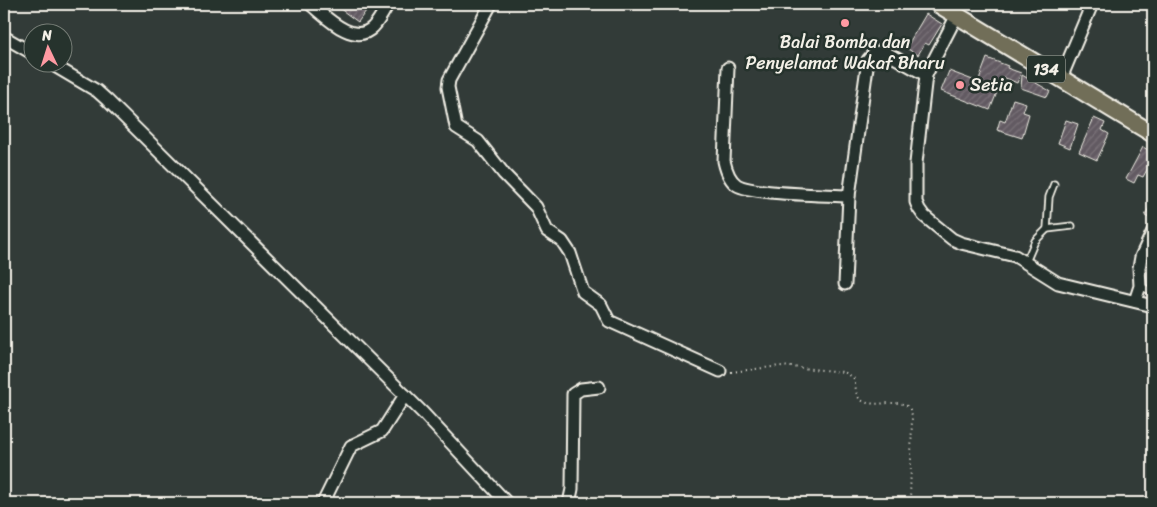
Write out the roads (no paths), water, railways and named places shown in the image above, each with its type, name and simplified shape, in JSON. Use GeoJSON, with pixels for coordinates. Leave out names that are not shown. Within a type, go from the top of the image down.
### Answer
{"type":"FeatureCollection","features":[{"type":"Feature","properties":{"kind":"main road","name":"134"},"geometry":{"type":"LineString","coordinates":[[938,4],[1153,134]]}},
{"type":"Feature","properties":{"kind":"street"},"geometry":{"type":"LineString","coordinates":[[310,4],[344,30],[356,34],[364,33],[373,27],[388,4]]}},
{"type":"Feature","properties":{"kind":"street"},"geometry":{"type":"LineString","coordinates":[[491,4],[449,80],[448,87],[456,126],[478,141],[504,174],[536,207],[548,233],[562,241],[570,253],[583,292],[602,305],[609,321],[720,371]]}},
{"type":"Feature","properties":{"kind":"street"},"geometry":{"type":"LineString","coordinates":[[1061,78],[1092,4]]}},
{"type":"Feature","properties":{"kind":"street"},"geometry":{"type":"LineString","coordinates":[[957,15],[926,75],[916,163],[916,202],[918,209],[952,239],[961,243],[1015,256],[1056,282],[1153,306]]}},
{"type":"Feature","properties":{"kind":"street"},"geometry":{"type":"LineString","coordinates":[[4,37],[22,48]]}},
{"type":"Feature","properties":{"kind":"street"},"geometry":{"type":"LineString","coordinates":[[845,284],[849,196],[867,65],[870,56],[878,51],[887,52],[926,75]]}},
{"type":"Feature","properties":{"kind":"street"},"geometry":{"type":"LineString","coordinates":[[728,68],[724,161],[726,170],[737,185],[757,190],[849,196]]}},
{"type":"Feature","properties":{"kind":"street"},"geometry":{"type":"LineString","coordinates":[[65,72],[97,91],[107,100],[405,395],[507,503]]}},
{"type":"Feature","properties":{"kind":"street"},"geometry":{"type":"LineString","coordinates":[[1135,301],[1140,286],[1139,268],[1141,257],[1153,231]]}},
{"type":"Feature","properties":{"kind":"street"},"geometry":{"type":"LineString","coordinates":[[569,503],[572,489],[573,394],[581,389],[599,387]]}},
{"type":"Feature","properties":{"kind":"street"},"geometry":{"type":"LineString","coordinates":[[323,503],[351,446],[382,431],[405,395]]}},
{"type":"Feature","properties":{"kind":"lane"},"geometry":{"type":"LineString","coordinates":[[1047,229],[1049,197],[1054,184]]}},
{"type":"Feature","properties":{"kind":"lane"},"geometry":{"type":"LineString","coordinates":[[1026,262],[1034,241],[1047,229],[1072,226]]}},
{"type":"Feature","properties":{"kind":"lane"},"geometry":{"type":"LineString","coordinates":[[1140,286],[1153,292]]}},
{"type":"Feature","properties":{"kind":"place","name":"Balai Bomba dan Penyelamat Wakaf Bharu"},"geometry":{"type":"Point","coordinates":[845,23]}},
{"type":"Feature","properties":{"kind":"place","name":"Setia"},"geometry":{"type":"Point","coordinates":[960,85]}}]}
